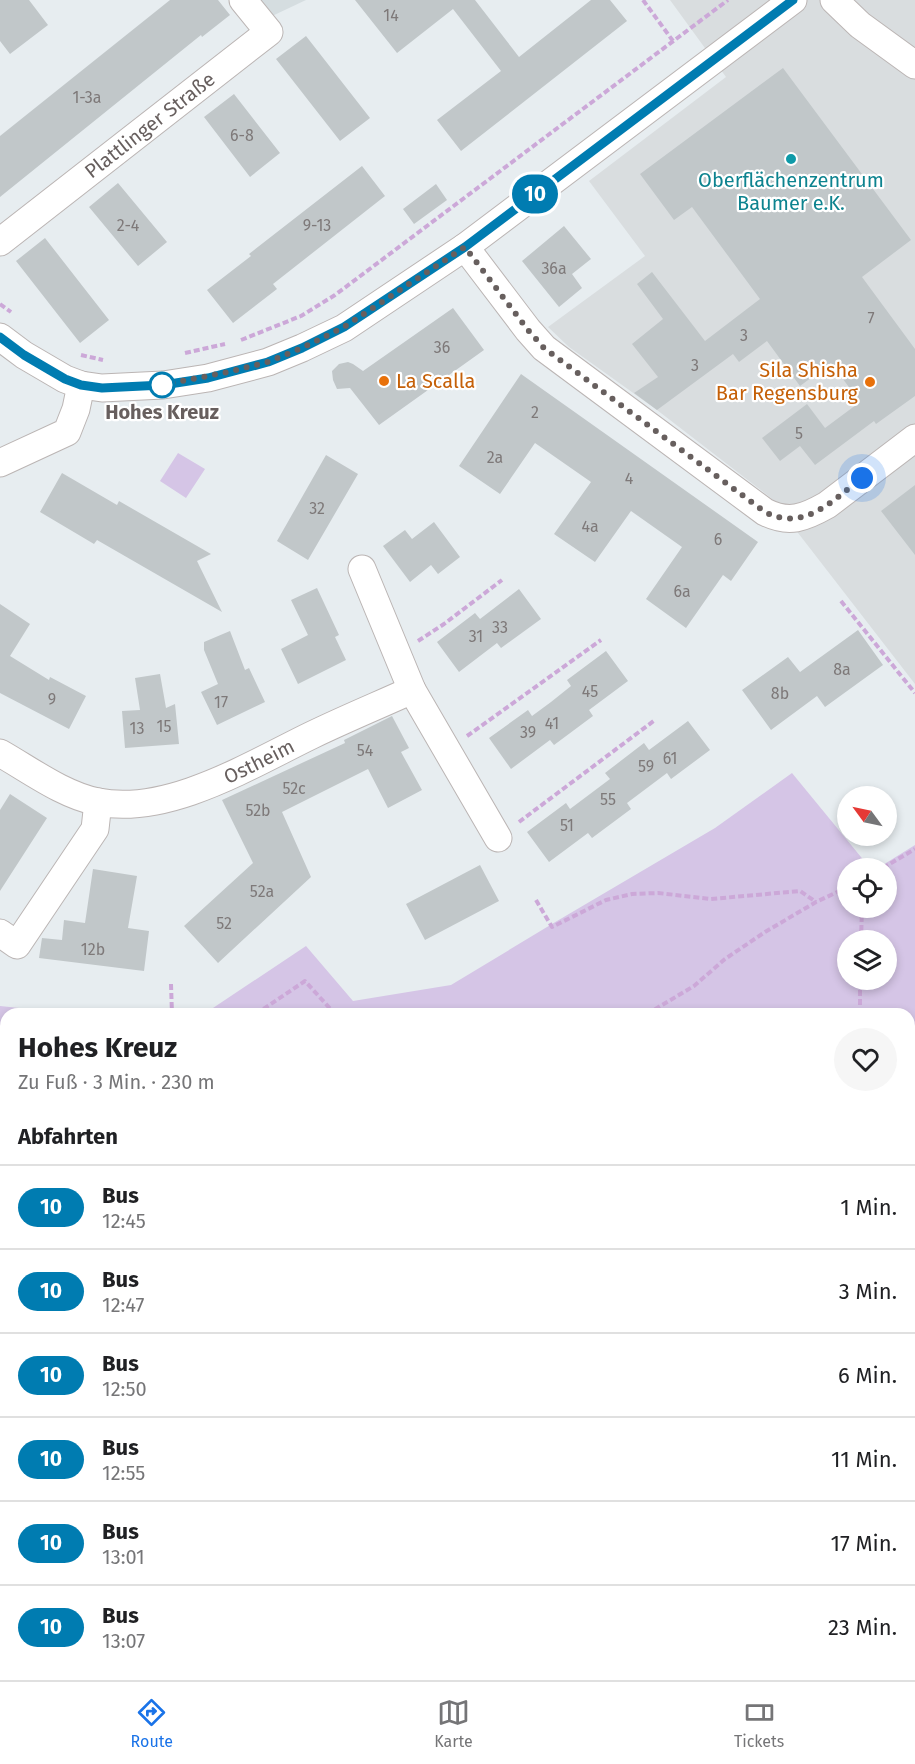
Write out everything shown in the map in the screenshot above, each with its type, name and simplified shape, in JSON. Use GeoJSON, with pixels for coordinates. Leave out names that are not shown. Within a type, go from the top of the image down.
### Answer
{"type":"FeatureCollection","features":[{"type":"Feature","properties":{"kind":"street","name":"Plattlinger Straße"},"geometry":{"type":"LineString","coordinates":[[0,242],[269,32],[243,0]]}},
{"type":"Feature","properties":{"kind":"street"},"geometry":{"type":"LineString","coordinates":[[0,337],[49,370],[81,385],[102,388],[163,385],[208,378],[268,362],[302,348],[344,327],[465,247],[794,0]]}},
{"type":"Feature","properties":{"kind":"street"},"geometry":{"type":"LineString","coordinates":[[834,0],[860,25],[915,65]]}},
{"type":"Feature","properties":{"kind":"street"},"geometry":{"type":"LineString","coordinates":[[465,247],[544,348],[765,512],[777,518],[792,519],[811,514],[827,505],[915,438]]}},
{"type":"Feature","properties":{"kind":"street"},"geometry":{"type":"LineString","coordinates":[[0,463],[67,432],[76,409],[81,385]]}},
{"type":"Feature","properties":{"kind":"street"},"geometry":{"type":"LineString","coordinates":[[362,569],[412,690],[498,838]]}},
{"type":"Feature","properties":{"kind":"street","name":"Ostheim"},"geometry":{"type":"LineString","coordinates":[[0,753],[55,784],[98,802],[155,802],[217,781],[412,690]]}},
{"type":"Feature","properties":{"kind":"street"},"geometry":{"type":"LineString","coordinates":[[0,933],[17,945],[95,829],[98,802]]}},
{"type":"Feature","properties":{"kind":"path"},"geometry":{"type":"LineString","coordinates":[[644,0],[673,41]]}},
{"type":"Feature","properties":{"kind":"path"},"geometry":{"type":"LineString","coordinates":[[239,341],[302,316],[335,295],[728,0]]}},
{"type":"Feature","properties":{"kind":"path"},"geometry":{"type":"LineString","coordinates":[[0,304],[17,316]]}},
{"type":"Feature","properties":{"kind":"path"},"geometry":{"type":"LineString","coordinates":[[179,354],[230,343]]}},
{"type":"Feature","properties":{"kind":"path"},"geometry":{"type":"LineString","coordinates":[[73,352],[106,360]]}},
{"type":"Feature","properties":{"kind":"path"},"geometry":{"type":"LineString","coordinates":[[397,655],[444,624],[502,580]]}},
{"type":"Feature","properties":{"kind":"path"},"geometry":{"type":"LineString","coordinates":[[841,601],[915,693]]}},
{"type":"Feature","properties":{"kind":"path"},"geometry":{"type":"LineString","coordinates":[[446,752],[601,640]]}},
{"type":"Feature","properties":{"kind":"path"},"geometry":{"type":"LineString","coordinates":[[498,838],[655,720]]}},
{"type":"Feature","properties":{"kind":"path"},"geometry":{"type":"LineString","coordinates":[[897,860],[915,849]]}},
{"type":"Feature","properties":{"kind":"path"},"geometry":{"type":"LineString","coordinates":[[536,900],[552,927],[606,900],[632,894],[658,893],[711,899],[800,891],[816,902]]}},
{"type":"Feature","properties":{"kind":"path"},"geometry":{"type":"LineString","coordinates":[[657,1008],[694,986],[725,959],[765,932],[837,892]]}},
{"type":"Feature","properties":{"kind":"path"},"geometry":{"type":"LineString","coordinates":[[265,1008],[304,981],[329,1008]]}},
{"type":"Feature","properties":{"kind":"path"},"geometry":{"type":"LineString","coordinates":[[171,984],[172,1008]]}},
{"type":"Feature","properties":{"kind":"path"},"geometry":{"type":"LineString","coordinates":[[860,990],[860,1008]]}},
{"type":"Feature","properties":{"kind":"shaded area"},"geometry":{"type":"Polygon","coordinates":[[[257,0],[306,0],[270,17],[257,0]]]}},
{"type":"Feature","properties":{"kind":"shaded area"},"geometry":{"type":"Polygon","coordinates":[[[670,0],[915,0],[915,684],[771,498],[657,410],[569,347],[548,327],[645,256],[589,181],[726,77],[670,0]]]}},
{"type":"Feature","properties":{"kind":"shaded area"},"geometry":{"type":"Polygon","coordinates":[[[178,453],[205,469],[186,498],[160,481],[178,453]]]}},
{"type":"Feature","properties":{"kind":"shaded area"},"geometry":{"type":"Polygon","coordinates":[[[792,773],[837,828],[837,846],[852,846],[862,858],[837,858],[837,918],[897,918],[897,858],[894,858],[915,845],[915,1008],[213,1008],[306,946],[353,1001],[451,985],[715,828],[792,773]]]}},
{"type":"Feature","properties":{"kind":"building"},"geometry":{"type":"Polygon","coordinates":[[[0,0],[29,0],[48,25],[10,54],[0,41],[0,0]]]}},
{"type":"Feature","properties":{"kind":"building"},"geometry":{"type":"Polygon","coordinates":[[[170,0],[218,0],[230,15],[202,37],[201,35],[0,197],[0,136],[170,0]]]}},
{"type":"Feature","properties":{"kind":"building"},"geometry":{"type":"Polygon","coordinates":[[[355,0],[475,0],[519,57],[591,0],[610,0],[627,21],[461,151],[437,120],[501,71],[453,9],[397,53],[355,0]]]}},
{"type":"Feature","properties":{"kind":"building"},"geometry":{"type":"Polygon","coordinates":[[[306,36],[370,118],[340,141],[276,59],[306,36]]]}},
{"type":"Feature","properties":{"kind":"building"},"geometry":{"type":"Polygon","coordinates":[[[783,68],[911,240],[862,277],[915,349],[915,396],[876,424],[874,421],[815,465],[800,446],[780,461],[762,438],[807,404],[825,428],[860,402],[831,363],[800,386],[767,341],[739,362],[733,354],[657,410],[634,393],[658,377],[632,344],[663,319],[637,284],[652,272],[705,341],[760,299],[692,207],[674,220],[640,174],[783,68]]]}},
{"type":"Feature","properties":{"kind":"building"},"geometry":{"type":"Polygon","coordinates":[[[234,94],[280,153],[250,177],[204,117],[234,94]]]}},
{"type":"Feature","properties":{"kind":"building"},"geometry":{"type":"Polygon","coordinates":[[[362,166],[385,196],[273,284],[277,289],[233,323],[207,290],[251,256],[249,254],[362,166]]]}},
{"type":"Feature","properties":{"kind":"building"},"geometry":{"type":"Polygon","coordinates":[[[118,183],[167,242],[138,266],[89,207],[118,183]]]}},
{"type":"Feature","properties":{"kind":"building"},"geometry":{"type":"Polygon","coordinates":[[[436,184],[447,200],[414,224],[403,209],[436,184]]]}},
{"type":"Feature","properties":{"kind":"building"},"geometry":{"type":"Polygon","coordinates":[[[564,226],[591,259],[572,274],[582,288],[559,307],[522,261],[564,226]]]}},
{"type":"Feature","properties":{"kind":"building"},"geometry":{"type":"Polygon","coordinates":[[[45,238],[109,320],[80,343],[16,261],[45,238]]]}},
{"type":"Feature","properties":{"kind":"building"},"geometry":{"type":"Polygon","coordinates":[[[453,308],[484,350],[379,425],[350,388],[337,389],[332,371],[339,364],[348,362],[363,371],[453,308]]]}},
{"type":"Feature","properties":{"kind":"building"},"geometry":{"type":"Polygon","coordinates":[[[521,374],[758,542],[731,581],[723,575],[686,628],[646,599],[682,547],[631,511],[595,562],[554,534],[591,482],[535,443],[500,494],[459,466],[521,374]]]}},
{"type":"Feature","properties":{"kind":"building"},"geometry":{"type":"Polygon","coordinates":[[[326,455],[358,474],[308,560],[277,541],[326,455]]]}},
{"type":"Feature","properties":{"kind":"building"},"geometry":{"type":"Polygon","coordinates":[[[62,473],[117,505],[119,501],[211,554],[197,561],[222,612],[97,540],[94,544],[40,512],[62,473]]]}},
{"type":"Feature","properties":{"kind":"building"},"geometry":{"type":"Polygon","coordinates":[[[915,485],[915,555],[881,511],[915,485]]]}},
{"type":"Feature","properties":{"kind":"building"},"geometry":{"type":"Polygon","coordinates":[[[434,522],[460,557],[438,574],[431,565],[410,582],[383,546],[405,530],[412,539],[434,522]]]}},
{"type":"Feature","properties":{"kind":"building"},"geometry":{"type":"Polygon","coordinates":[[[317,588],[339,635],[335,637],[346,660],[298,684],[281,649],[308,635],[291,600],[317,588]]]}},
{"type":"Feature","properties":{"kind":"building"},"geometry":{"type":"Polygon","coordinates":[[[519,589],[541,619],[501,648],[497,643],[459,672],[437,642],[475,613],[480,619],[519,589]]]}},
{"type":"Feature","properties":{"kind":"building"},"geometry":{"type":"Polygon","coordinates":[[[0,604],[30,624],[10,656],[49,680],[50,677],[86,696],[69,729],[0,693],[0,604]]]}},
{"type":"Feature","properties":{"kind":"building"},"geometry":{"type":"Polygon","coordinates":[[[858,630],[883,665],[825,707],[817,696],[771,730],[742,690],[788,657],[800,672],[858,630]]]}},
{"type":"Feature","properties":{"kind":"building"},"geometry":{"type":"Polygon","coordinates":[[[230,631],[245,670],[249,668],[265,702],[217,725],[201,692],[218,684],[204,650],[204,642],[230,631]]]}},
{"type":"Feature","properties":{"kind":"building"},"geometry":{"type":"Polygon","coordinates":[[[606,651],[628,681],[589,710],[593,716],[554,745],[550,740],[511,769],[489,738],[528,710],[532,716],[551,702],[571,686],[567,680],[606,651]]]}},
{"type":"Feature","properties":{"kind":"building"},"geometry":{"type":"Polygon","coordinates":[[[160,674],[166,708],[175,704],[179,744],[125,748],[122,711],[140,710],[135,678],[160,674]]]}},
{"type":"Feature","properties":{"kind":"building"},"geometry":{"type":"Polygon","coordinates":[[[392,716],[409,748],[401,752],[422,790],[388,808],[368,769],[282,812],[311,877],[218,963],[184,926],[253,863],[222,800],[345,743],[344,740],[392,716]]]}},
{"type":"Feature","properties":{"kind":"building"},"geometry":{"type":"Polygon","coordinates":[[[688,721],[710,750],[671,779],[667,773],[627,803],[631,809],[592,838],[588,833],[549,862],[527,832],[566,803],[570,809],[610,779],[605,773],[644,743],[649,750],[688,721]]]}},
{"type":"Feature","properties":{"kind":"building"},"geometry":{"type":"Polygon","coordinates":[[[10,794],[47,818],[0,891],[0,810],[10,794]]]}},
{"type":"Feature","properties":{"kind":"building"},"geometry":{"type":"Polygon","coordinates":[[[480,865],[499,901],[425,940],[406,904],[480,865]]]}},
{"type":"Feature","properties":{"kind":"building"},"geometry":{"type":"Polygon","coordinates":[[[93,869],[137,876],[128,928],[149,931],[144,971],[39,958],[42,938],[62,940],[64,920],[85,923],[93,869]]]}},
{"type":"Feature","properties":{"kind":"bus line","name":"10"},"geometry":{"type":"LineString","coordinates":[[0,337],[24,355],[65,379],[81,385],[102,388],[163,385],[208,378],[268,362],[302,348],[344,327],[465,247],[793,0]]}},
{"type":"Feature","properties":{"kind":"place","name":"Oberflächenzentrum Baumer e.K."},"geometry":{"type":"Point","coordinates":[791,159]}},
{"type":"Feature","properties":{"kind":"place","name":"La Scalla"},"geometry":{"type":"Point","coordinates":[384,381]}},
{"type":"Feature","properties":{"kind":"place","name":"Sila Shisha Bar Regensburg"},"geometry":{"type":"Point","coordinates":[870,382]}},
{"type":"Feature","properties":{"kind":"place","name":"Hohes Kreuz"},"geometry":{"type":"Point","coordinates":[162,385]}},
{"type":"Feature","properties":{"kind":"route"},"geometry":{"type":"LineString","coordinates":[[162,385],[208,378],[268,362],[302,348],[344,327],[465,247],[544,348],[765,512],[777,518],[792,519],[811,514],[827,505],[862,478]]}}]}
